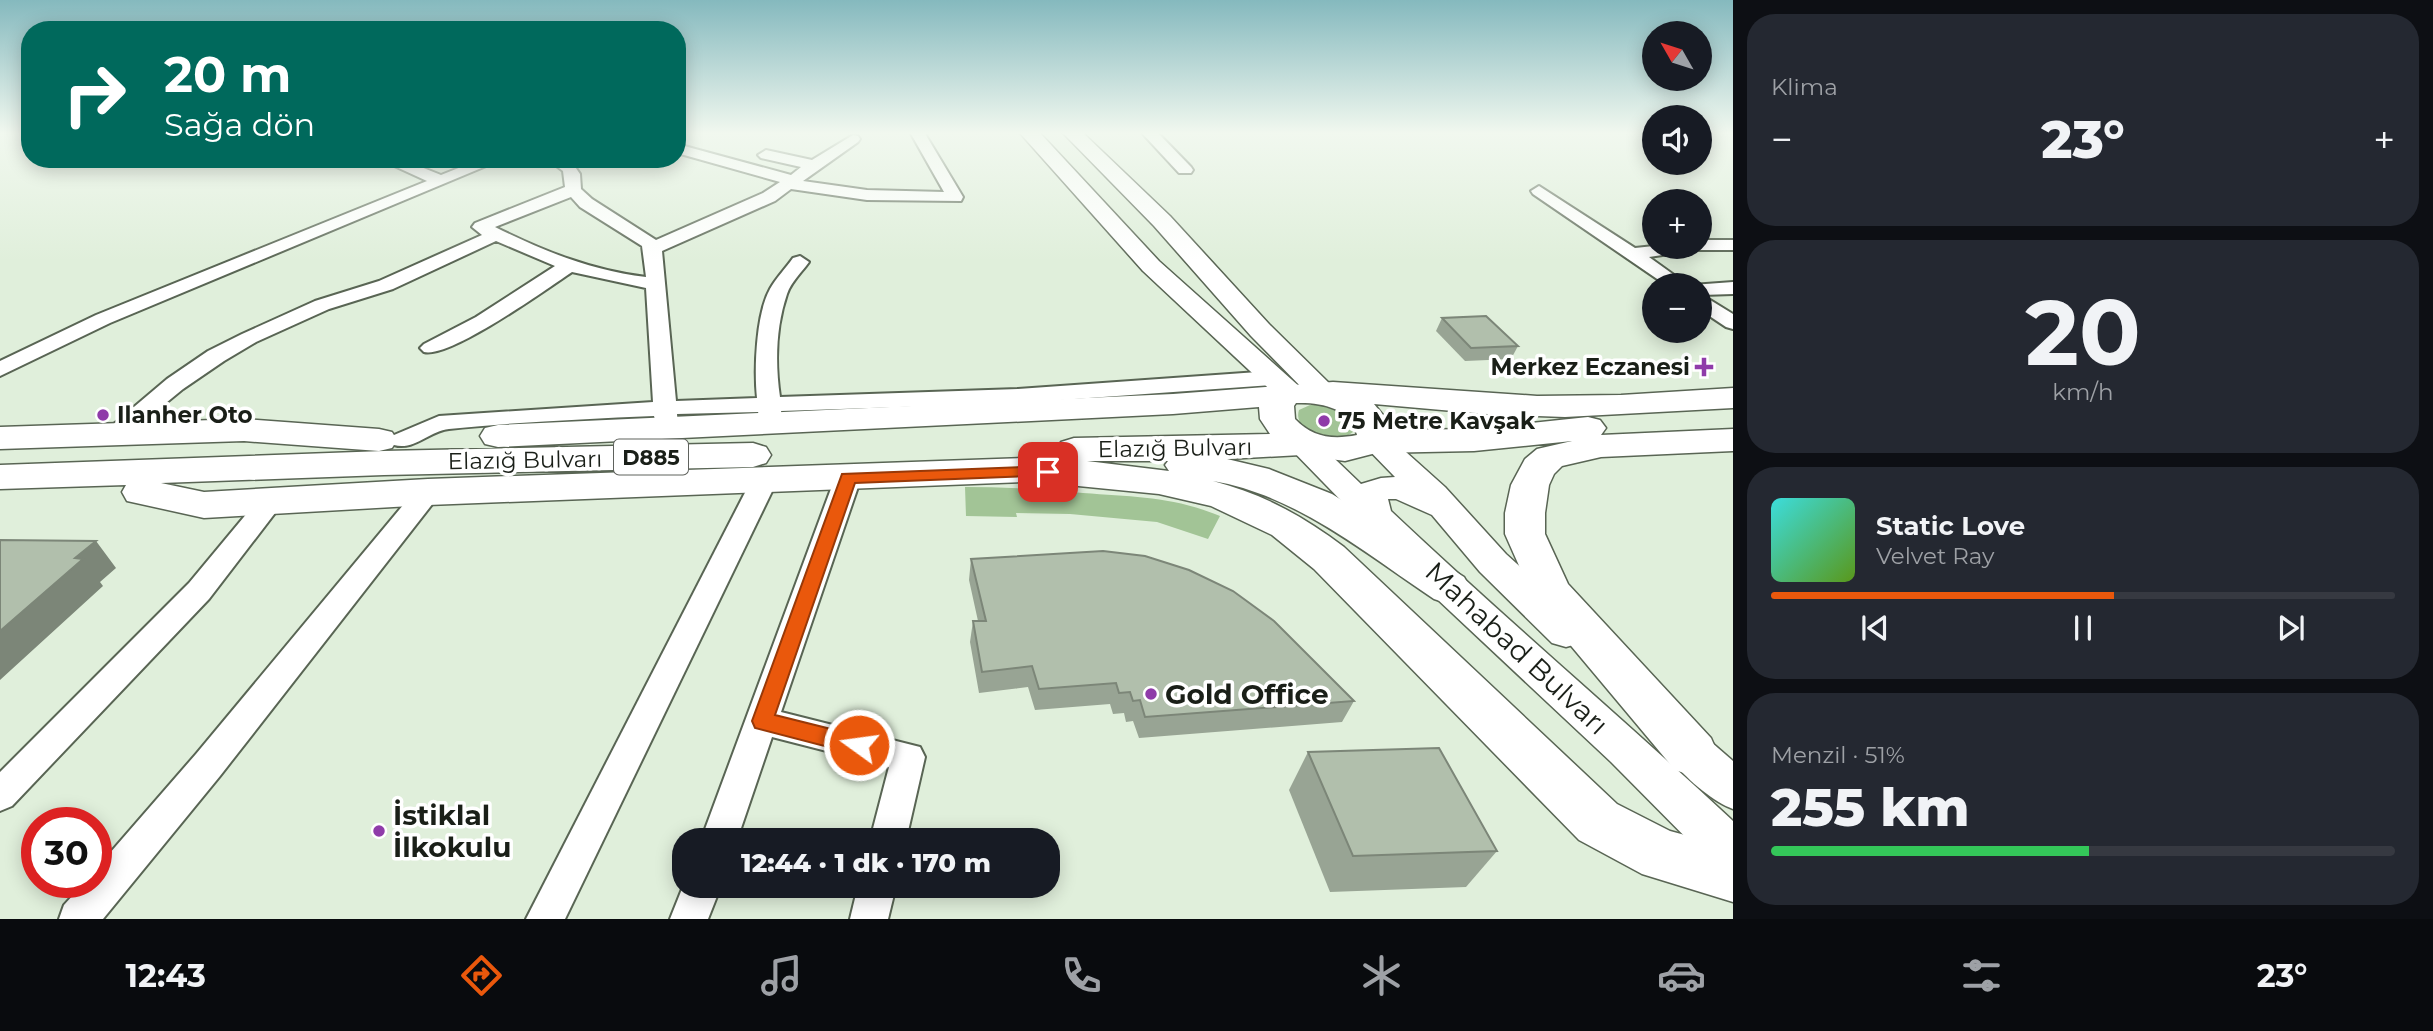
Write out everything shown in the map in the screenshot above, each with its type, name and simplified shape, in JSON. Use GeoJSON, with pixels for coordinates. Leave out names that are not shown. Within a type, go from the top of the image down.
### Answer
{"type":"FeatureCollection","features":[{"type":"Feature","properties":{"kind":"highway","name":"Elazığ Bulvarı"},"geometry":{"type":"LineString","coordinates":[[0,477],[388,448],[666,419],[1174,404],[1295,388],[1388,393],[1448,401],[1619,407],[1733,398]]}},
{"type":"Feature","properties":{"kind":"highway"},"geometry":{"type":"LineString","coordinates":[[1376,442],[1372,422],[1366,414],[1345,401],[1295,388],[1280,400],[1276,407],[1276,416],[1281,425],[1301,444],[1345,449],[1376,442],[1474,440],[1733,415]]}},
{"type":"Feature","properties":{"kind":"highway"},"geometry":{"type":"LineString","coordinates":[[1448,401],[1426,401],[1413,405],[1409,414],[1430,432],[1474,440]]}},
{"type":"Feature","properties":{"kind":"highway"},"geometry":{"type":"LineString","coordinates":[[0,438],[244,430],[388,448]]}},
{"type":"Feature","properties":{"kind":"highway"},"geometry":{"type":"LineString","coordinates":[[1693,754],[1551,593],[1525,534],[1525,513],[1538,468],[1550,457],[1601,446],[1733,440]]}},
{"type":"Feature","properties":{"kind":"highway","name":"Elazığ Bulvarı"},"geometry":{"type":"LineString","coordinates":[[0,455],[388,448],[1206,449],[1301,444]]}},
{"type":"Feature","properties":{"kind":"highway"},"geometry":{"type":"LineString","coordinates":[[0,497],[267,487],[388,448]]}},
{"type":"Feature","properties":{"kind":"highway"},"geometry":{"type":"LineString","coordinates":[[1048,450],[1216,469],[1256,478],[1318,503],[1449,588]]}},
{"type":"Feature","properties":{"kind":"highway"},"geometry":{"type":"LineString","coordinates":[[141,492],[204,505],[428,492],[1024,470],[1120,475],[1162,481],[1249,507],[1287,525],[1329,558],[1598,822],[1661,855],[1733,875]]}},
{"type":"Feature","properties":{"kind":"main road"},"geometry":{"type":"LineString","coordinates":[[1067,175],[1151,266],[1295,388]]}},
{"type":"Feature","properties":{"kind":"main road"},"geometry":{"type":"LineString","coordinates":[[1114,175],[1161,221],[1260,330],[1295,388]]}},
{"type":"Feature","properties":{"kind":"main road","name":"Mahabad Bulvarı"},"geometry":{"type":"LineString","coordinates":[[1376,442],[1449,513],[1493,563],[1693,754],[1733,787]]}},
{"type":"Feature","properties":{"kind":"main road","name":"Mahabad Bulvarı"},"geometry":{"type":"LineString","coordinates":[[1301,444],[1449,588],[1626,749],[1733,852]]}},
{"type":"Feature","properties":{"kind":"main road"},"geometry":{"type":"LineString","coordinates":[[1376,518],[1371,501],[1373,491],[1384,487],[1413,493],[1449,513]]}},
{"type":"Feature","properties":{"kind":"street"},"geometry":{"type":"LineString","coordinates":[[426,175],[439,180]]}},
{"type":"Feature","properties":{"kind":"street"},"geometry":{"type":"LineString","coordinates":[[0,369],[103,319],[453,175]]}},
{"type":"Feature","properties":{"kind":"street"},"geometry":{"type":"LineString","coordinates":[[574,175],[573,190],[586,203],[648,242],[653,248],[666,419]]}},
{"type":"Feature","properties":{"kind":"street"},"geometry":{"type":"LineString","coordinates":[[769,175],[793,182],[867,195],[955,197],[942,175]]}},
{"type":"Feature","properties":{"kind":"street"},"geometry":{"type":"LineString","coordinates":[[653,248],[769,197],[803,175]]}},
{"type":"Feature","properties":{"kind":"street"},"geometry":{"type":"LineString","coordinates":[[573,190],[481,227],[569,265],[625,281],[656,284]]}},
{"type":"Feature","properties":{"kind":"street"},"geometry":{"type":"LineString","coordinates":[[1539,191],[1660,273]]}},
{"type":"Feature","properties":{"kind":"street"},"geometry":{"type":"LineString","coordinates":[[114,434],[175,384],[216,356],[250,338],[322,305],[386,285],[496,235]]}},
{"type":"Feature","properties":{"kind":"street"},"geometry":{"type":"LineString","coordinates":[[1712,245],[1733,245]]}},
{"type":"Feature","properties":{"kind":"street"},"geometry":{"type":"LineString","coordinates":[[1632,254],[1642,253]]}},
{"type":"Feature","properties":{"kind":"street"},"geometry":{"type":"LineString","coordinates":[[771,415],[765,369],[778,290],[800,262]]}},
{"type":"Feature","properties":{"kind":"street"},"geometry":{"type":"LineString","coordinates":[[431,348],[483,321],[569,265]]}},
{"type":"Feature","properties":{"kind":"street"},"geometry":{"type":"LineString","coordinates":[[1712,289],[1733,288]]}},
{"type":"Feature","properties":{"kind":"street"},"geometry":{"type":"LineString","coordinates":[[1712,309],[1733,323]]}},
{"type":"Feature","properties":{"kind":"street"},"geometry":{"type":"LineString","coordinates":[[723,828],[848,478]]}},
{"type":"Feature","properties":{"kind":"street"},"geometry":{"type":"LineString","coordinates":[[545,919],[765,479]]}},
{"type":"Feature","properties":{"kind":"street"},"geometry":{"type":"LineString","coordinates":[[78,919],[208,765],[428,492]]}},
{"type":"Feature","properties":{"kind":"street"},"geometry":{"type":"LineString","coordinates":[[0,795],[199,591],[272,500]]}},
{"type":"Feature","properties":{"kind":"street"},"geometry":{"type":"LineString","coordinates":[[762,721],[908,757],[891,828]]}},
{"type":"Feature","properties":{"kind":"street"},"geometry":{"type":"LineString","coordinates":[[689,919],[697,898]]}},
{"type":"Feature","properties":{"kind":"street"},"geometry":{"type":"LineString","coordinates":[[869,919],[874,898]]}},
{"type":"Feature","properties":{"kind":"green space"},"geometry":{"type":"Polygon","coordinates":[[[1310,405],[1329,407],[1346,415],[1355,424],[1355,430],[1340,437],[1310,432],[1299,419],[1299,410],[1310,405]]]}},
{"type":"Feature","properties":{"kind":"green space"},"geometry":{"type":"Polygon","coordinates":[[[965,487],[1038,489],[1152,498],[1202,509],[1220,516],[1208,539],[1157,522],[1070,514],[966,516],[965,487]]]}},
{"type":"Feature","properties":{"kind":"building"},"geometry":{"type":"Polygon","coordinates":[[[1486,316],[1518,346],[1471,348],[1442,318],[1486,316]]]}},
{"type":"Feature","properties":{"kind":"building"},"geometry":{"type":"Polygon","coordinates":[[[0,540],[96,541],[75,558],[83,559],[0,631],[0,540]]]}},
{"type":"Feature","properties":{"kind":"building"},"geometry":{"type":"Polygon","coordinates":[[[1103,551],[1145,556],[1189,570],[1233,591],[1274,621],[1354,701],[1145,717],[1140,700],[1133,701],[1130,692],[1119,693],[1116,683],[1039,689],[1032,666],[982,672],[973,621],[986,621],[971,559],[1103,551]]]}},
{"type":"Feature","properties":{"kind":"building"},"geometry":{"type":"Polygon","coordinates":[[[1439,748],[1497,851],[1353,856],[1308,752],[1439,748]]]}},
{"type":"Feature","properties":{"kind":"place","name":"Merkez Eczanesi"},"geometry":{"type":"Point","coordinates":[1704,367]}},
{"type":"Feature","properties":{"kind":"place","name":"Ilanher Oto"},"geometry":{"type":"Point","coordinates":[103,415]}},
{"type":"Feature","properties":{"kind":"place","name":"75 Metre Kavşak"},"geometry":{"type":"Point","coordinates":[1324,421]}},
{"type":"Feature","properties":{"kind":"place","name":"Gold Office"},"geometry":{"type":"Point","coordinates":[1151,694]}},
{"type":"Feature","properties":{"kind":"place","name":"İstiklal İlkokulu"},"geometry":{"type":"Point","coordinates":[379,831]}},
{"type":"Feature","properties":{"kind":"route"},"geometry":{"type":"LineString","coordinates":[[859,745],[762,721],[848,478],[1024,470],[1048,472]]}}]}
